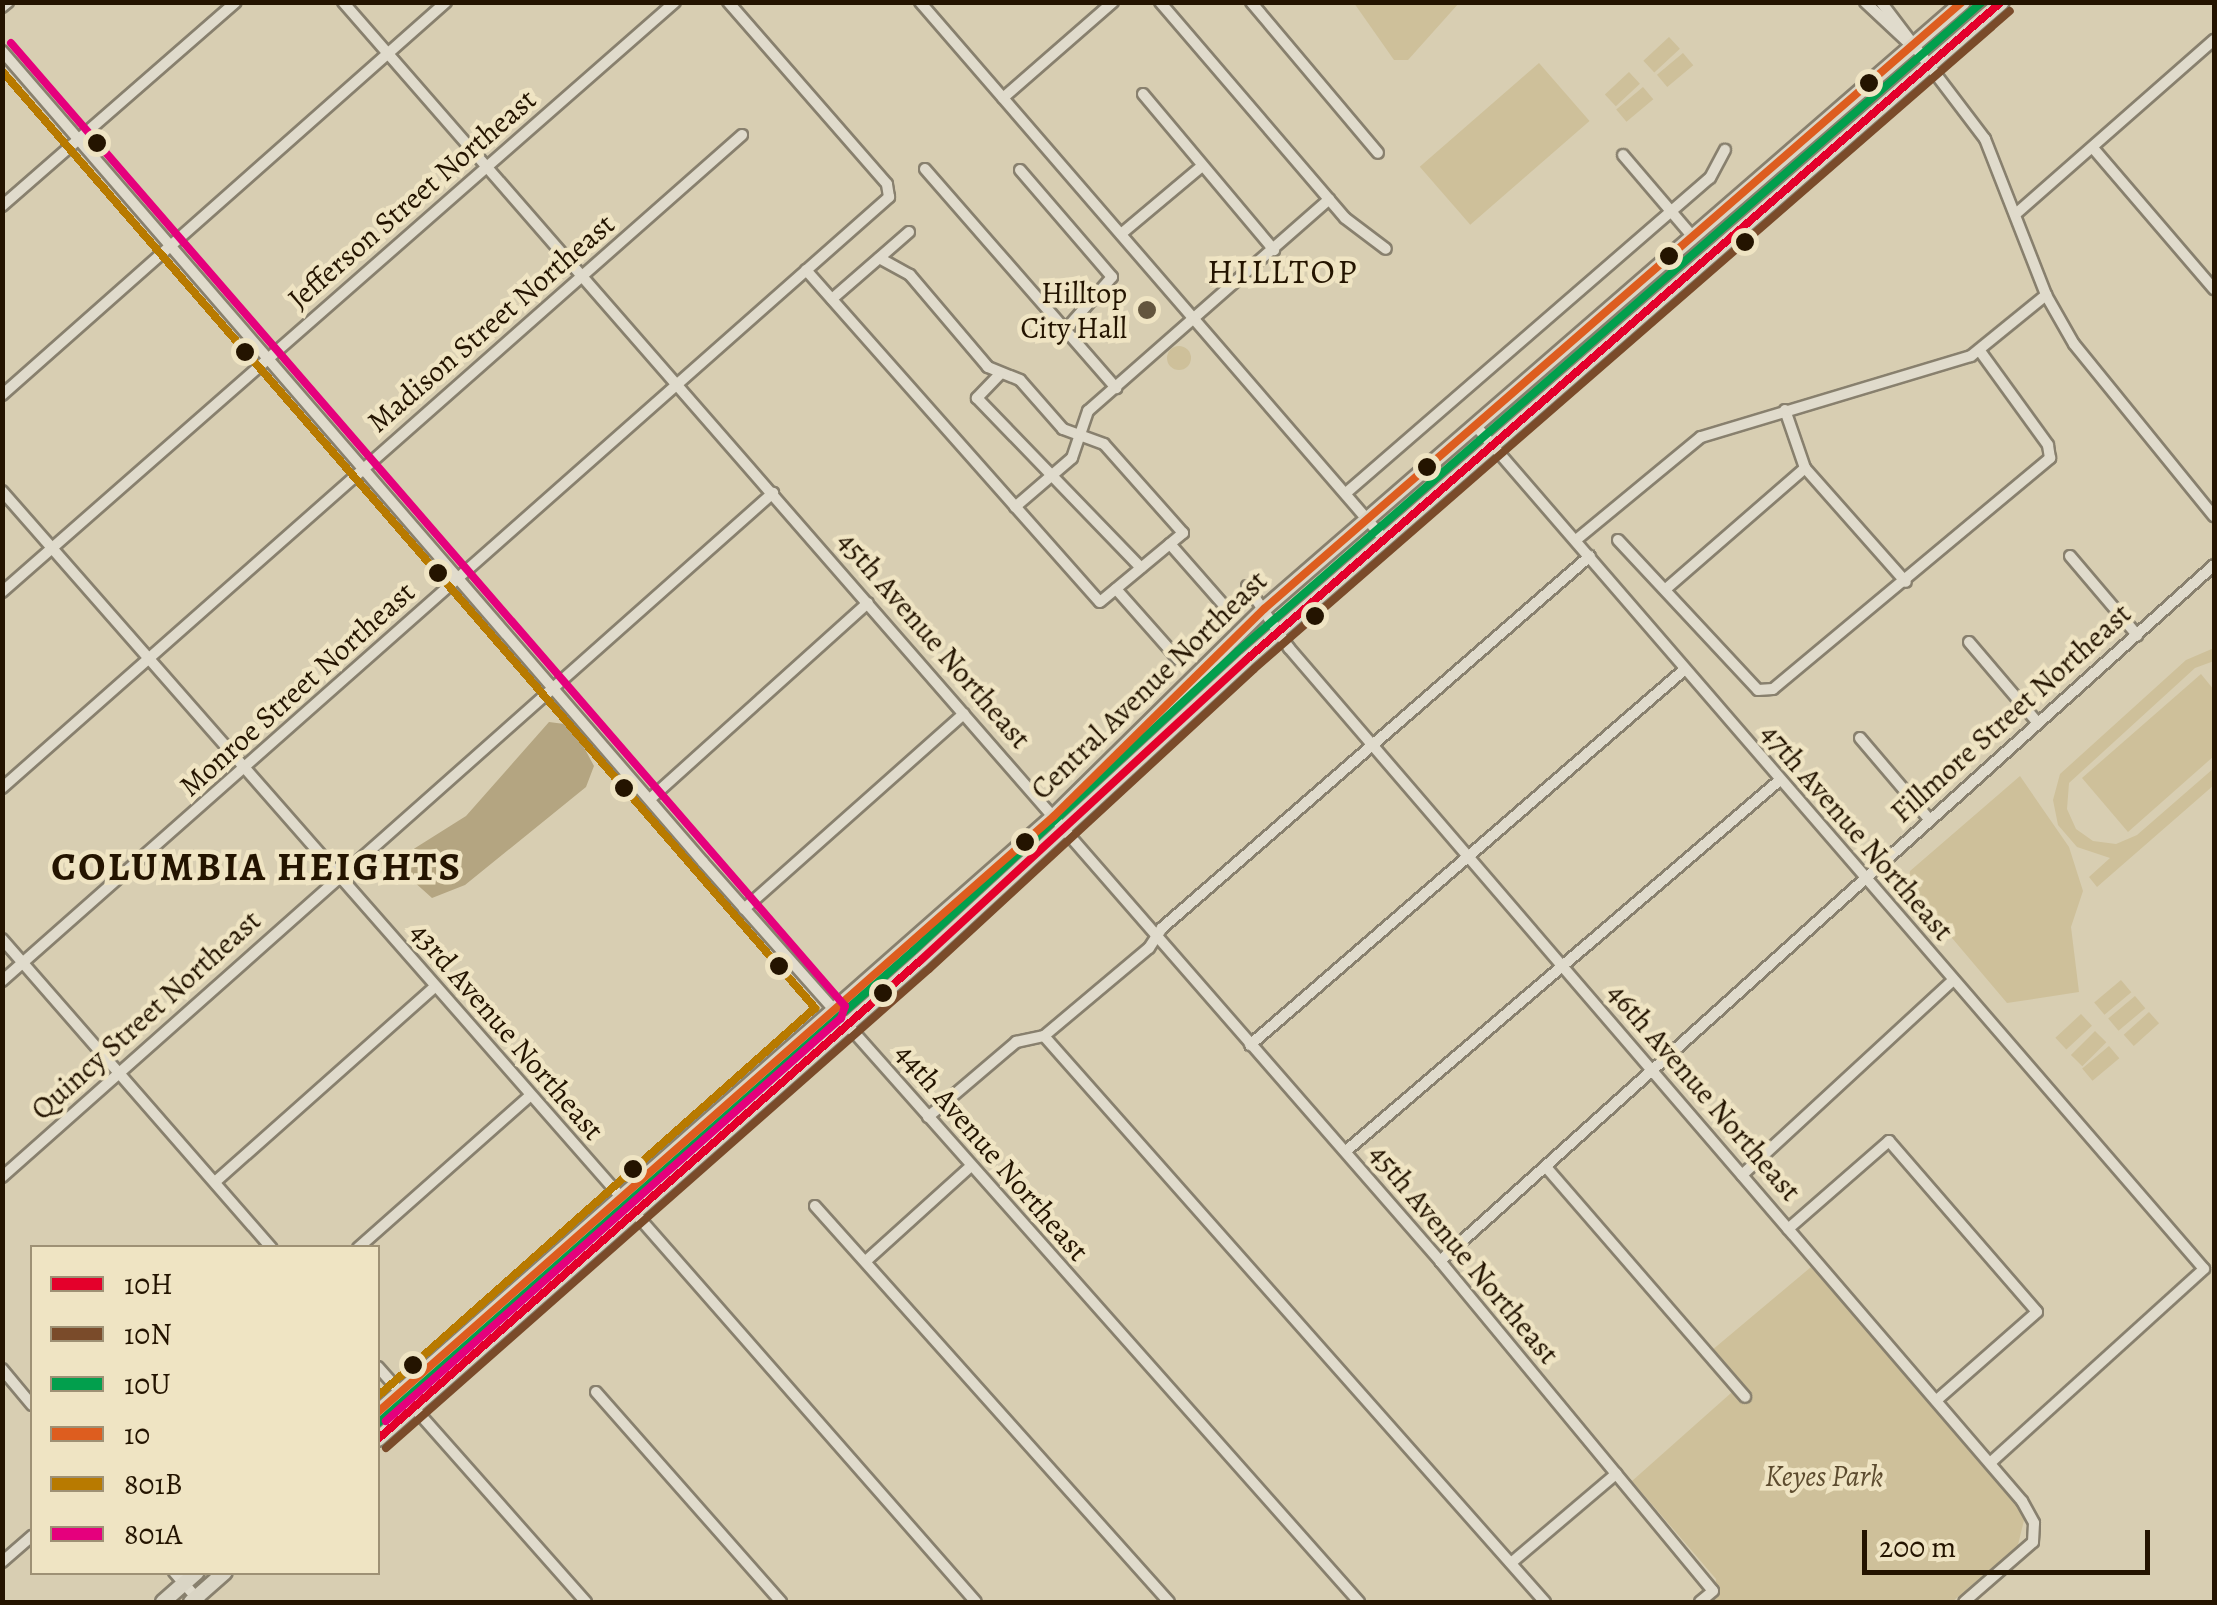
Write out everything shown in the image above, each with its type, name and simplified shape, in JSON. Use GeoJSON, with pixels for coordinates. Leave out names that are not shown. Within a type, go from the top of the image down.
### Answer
{"type":"FeatureCollection","features":[{"type":"Feature","properties":{"kind":"main road","name":"Central Avenue Northeast"},"geometry":{"type":"LineString","coordinates":[[380,1410],[1054,816],[1264,609],[1963,2]]}},
{"type":"Feature","properties":{"kind":"main road","name":"Central Avenue Northeast"},"geometry":{"type":"LineString","coordinates":[[380,1437],[847,1025],[1278,632],[2002,2]]}},
{"type":"Feature","properties":{"kind":"main road"},"geometry":{"type":"LineString","coordinates":[[196,1601],[223,1575]]}},
{"type":"Feature","properties":{"kind":"main road"},"geometry":{"type":"LineString","coordinates":[[163,1602],[179,1578]]}},
{"type":"Feature","properties":{"kind":"street"},"geometry":{"type":"LineString","coordinates":[[2,206],[236,2]]}},
{"type":"Feature","properties":{"kind":"street","name":"45th Avenue Northeast"},"geometry":{"type":"LineString","coordinates":[[343,2],[1440,1261],[1713,1591],[1700,1602]]}},
{"type":"Feature","properties":{"kind":"street"},"geometry":{"type":"LineString","coordinates":[[2,395],[446,2]]}},
{"type":"Feature","properties":{"kind":"street","name":"Jefferson Street Northeast"},"geometry":{"type":"LineString","coordinates":[[2,592],[675,2]]}},
{"type":"Feature","properties":{"kind":"street","name":"Monroe Street Northeast"},"geometry":{"type":"LineString","coordinates":[[2,981],[890,193],[728,2]]}},
{"type":"Feature","properties":{"kind":"street"},"geometry":{"type":"LineString","coordinates":[[920,2],[1384,539]]}},
{"type":"Feature","properties":{"kind":"street"},"geometry":{"type":"LineString","coordinates":[[1160,2],[1329,199],[1386,249]]}},
{"type":"Feature","properties":{"kind":"street"},"geometry":{"type":"LineString","coordinates":[[1251,2],[1378,153]]}},
{"type":"Feature","properties":{"kind":"street"},"geometry":{"type":"LineString","coordinates":[[1865,2],[1914,48]]}},
{"type":"Feature","properties":{"kind":"street"},"geometry":{"type":"LineString","coordinates":[[1881,2],[1985,139],[2018,212],[2046,296],[2093,369],[2214,516]]}},
{"type":"Feature","properties":{"kind":"street"},"geometry":{"type":"LineString","coordinates":[[1003,98],[1112,3]]}},
{"type":"Feature","properties":{"kind":"street"},"geometry":{"type":"LineString","coordinates":[[2018,212],[2214,40]]}},
{"type":"Feature","properties":{"kind":"street","name":"44th Avenue Northeast"},"geometry":{"type":"LineString","coordinates":[[2,51],[744,909],[1358,1602]]}},
{"type":"Feature","properties":{"kind":"street"},"geometry":{"type":"LineString","coordinates":[[1143,94],[1274,250]]}},
{"type":"Feature","properties":{"kind":"street","name":"Madison Street Northeast"},"geometry":{"type":"LineString","coordinates":[[2,788],[742,134]]}},
{"type":"Feature","properties":{"kind":"street"},"geometry":{"type":"LineString","coordinates":[[2093,148],[2214,289]]}},
{"type":"Feature","properties":{"kind":"street"},"geometry":{"type":"LineString","coordinates":[[1346,493],[1710,178],[1725,150]]}},
{"type":"Feature","properties":{"kind":"street"},"geometry":{"type":"LineString","coordinates":[[1623,155],[1693,236]]}},
{"type":"Feature","properties":{"kind":"street"},"geometry":{"type":"LineString","coordinates":[[1121,234],[1202,166]]}},
{"type":"Feature","properties":{"kind":"street"},"geometry":{"type":"LineString","coordinates":[[925,169],[1003,265],[1035,288],[1116,388]]}},
{"type":"Feature","properties":{"kind":"street"},"geometry":{"type":"LineString","coordinates":[[1020,170],[1112,276],[1066,328]]}},
{"type":"Feature","properties":{"kind":"street"},"geometry":{"type":"LineString","coordinates":[[1015,508],[1072,458],[1083,417],[1329,199]]}},
{"type":"Feature","properties":{"kind":"street"},"geometry":{"type":"LineString","coordinates":[[832,299],[909,232]]}},
{"type":"Feature","properties":{"kind":"street"},"geometry":{"type":"LineString","coordinates":[[806,270],[1100,602],[1182,533],[1104,444],[1063,428],[1020,380],[1001,373],[910,275],[878,258]]}},
{"type":"Feature","properties":{"kind":"street"},"geometry":{"type":"LineString","coordinates":[[1576,540],[1701,437],[1980,351],[2046,296]]}},
{"type":"Feature","properties":{"kind":"street"},"geometry":{"type":"LineString","coordinates":[[1618,540],[1667,588],[1761,693],[1906,582],[2050,458],[2048,445],[1980,351]]}},
{"type":"Feature","properties":{"kind":"street"},"geometry":{"type":"LineString","coordinates":[[1001,373],[977,398],[1040,469],[1054,474],[1141,568]]}},
{"type":"Feature","properties":{"kind":"street"},"geometry":{"type":"LineString","coordinates":[[1785,410],[1805,468],[1906,582]]}},
{"type":"Feature","properties":{"kind":"street","name":"47th Avenue Northeast"},"geometry":{"type":"LineString","coordinates":[[1475,425],[2204,1270],[1990,1463]]}},
{"type":"Feature","properties":{"kind":"street"},"geometry":{"type":"LineString","coordinates":[[1667,588],[1805,468]]}},
{"type":"Feature","properties":{"kind":"street","name":"43rd Avenue Northeast"},"geometry":{"type":"LineString","coordinates":[[2,491],[976,1602]]}},
{"type":"Feature","properties":{"kind":"street","name":"Quincy Street Northeast"},"geometry":{"type":"LineString","coordinates":[[2,1176],[338,876],[555,691],[773,493]]}},
{"type":"Feature","properties":{"kind":"street"},"geometry":{"type":"LineString","coordinates":[[1116,589],[1178,659],[1228,610],[1170,544]]}},
{"type":"Feature","properties":{"kind":"street"},"geometry":{"type":"LineString","coordinates":[[928,1117],[1016,1042],[1044,1036],[1590,556]]}},
{"type":"Feature","properties":{"kind":"street"},"geometry":{"type":"LineString","coordinates":[[2070,556],[2137,635]]}},
{"type":"Feature","properties":{"kind":"street","name":"Fillmore Street Northeast"},"geometry":{"type":"LineString","coordinates":[[1440,1261],[1928,818],[2214,565]]}},
{"type":"Feature","properties":{"kind":"street","name":"46th Avenue Northeast"},"geometry":{"type":"LineString","coordinates":[[1247,586],[1278,632],[1372,745],[2022,1500],[2034,1523],[2033,1542],[1964,1602]]}},
{"type":"Feature","properties":{"kind":"street"},"geometry":{"type":"LineString","coordinates":[[650,799],[868,604]]}},
{"type":"Feature","properties":{"kind":"street"},"geometry":{"type":"LineString","coordinates":[[1969,642],[2037,722]]}},
{"type":"Feature","properties":{"kind":"street"},"geometry":{"type":"LineString","coordinates":[[1250,1045],[1684,670]]}},
{"type":"Feature","properties":{"kind":"street"},"geometry":{"type":"LineString","coordinates":[[744,909],[964,714]]}},
{"type":"Feature","properties":{"kind":"street"},"geometry":{"type":"LineString","coordinates":[[1860,738],[1928,818]]}},
{"type":"Feature","properties":{"kind":"street"},"geometry":{"type":"LineString","coordinates":[[1346,1151],[1780,780]]}},
{"type":"Feature","properties":{"kind":"street"},"geometry":{"type":"LineString","coordinates":[[2,939],[269,1245]]}},
{"type":"Feature","properties":{"kind":"street"},"geometry":{"type":"LineString","coordinates":[[1742,1175],[1953,980]]}},
{"type":"Feature","properties":{"kind":"street"},"geometry":{"type":"LineString","coordinates":[[216,1182],[435,987]]}},
{"type":"Feature","properties":{"kind":"street"},"geometry":{"type":"LineString","coordinates":[[1044,1036],[1545,1602]]}},
{"type":"Feature","properties":{"kind":"street"},"geometry":{"type":"LineString","coordinates":[[361,1245],[530,1096]]}},
{"type":"Feature","properties":{"kind":"street"},"geometry":{"type":"LineString","coordinates":[[1788,1229],[1889,1141],[2037,1312],[1937,1400]]}},
{"type":"Feature","properties":{"kind":"street"},"geometry":{"type":"LineString","coordinates":[[867,1260],[971,1166]]}},
{"type":"Feature","properties":{"kind":"street"},"geometry":{"type":"LineString","coordinates":[[1546,1167],[1745,1397]]}},
{"type":"Feature","properties":{"kind":"street"},"geometry":{"type":"LineString","coordinates":[[815,1206],[1169,1602]]}},
{"type":"Feature","properties":{"kind":"street"},"geometry":{"type":"LineString","coordinates":[[3,1369],[30,1403]]}},
{"type":"Feature","properties":{"kind":"street"},"geometry":{"type":"LineString","coordinates":[[380,1369],[586,1602]]}},
{"type":"Feature","properties":{"kind":"street"},"geometry":{"type":"LineString","coordinates":[[596,1392],[781,1602]]}},
{"type":"Feature","properties":{"kind":"street"},"geometry":{"type":"LineString","coordinates":[[1510,1564],[1616,1474]]}},
{"type":"Feature","properties":{"kind":"street"},"geometry":{"type":"LineString","coordinates":[[2,1562],[30,1538]]}},
{"type":"Feature","properties":{"kind":"street"},"geometry":{"type":"LineString","coordinates":[[179,1578],[196,1601]]}},
{"type":"Feature","properties":{"kind":"green space"},"geometry":{"type":"Polygon","coordinates":[[[1354,3],[1459,3],[1408,60],[1394,60],[1354,3]]]}},
{"type":"Feature","properties":{"kind":"green space"},"geometry":{"type":"Polygon","coordinates":[[[1669,37],[1680,49],[1654,73],[1643,61],[1669,37]]]}},
{"type":"Feature","properties":{"kind":"green space"},"geometry":{"type":"Polygon","coordinates":[[[1683,53],[1693,65],[1667,87],[1657,75],[1683,53]]]}},
{"type":"Feature","properties":{"kind":"green space"},"geometry":{"type":"Polygon","coordinates":[[[1539,63],[1590,121],[1470,225],[1420,167],[1539,63]]]}},
{"type":"Feature","properties":{"kind":"green space"},"geometry":{"type":"Polygon","coordinates":[[[1629,72],[1640,84],[1616,106],[1605,95],[1629,72]]]}},
{"type":"Feature","properties":{"kind":"green space"},"geometry":{"type":"Polygon","coordinates":[[[1643,87],[1653,99],[1626,122],[1616,109],[1643,87]]]}},
{"type":"Feature","properties":{"kind":"green space"},"geometry":{"type":"Polygon","coordinates":[[[1179,346],[1188,349],[1188,367],[1179,370],[1170,367],[1167,358],[1170,349],[1179,346]]]}},
{"type":"Feature","properties":{"kind":"green space"},"geometry":{"type":"Polygon","coordinates":[[[2214,648],[2214,661],[2195,668],[2069,783],[2067,809],[2076,829],[2093,841],[2116,844],[2137,835],[2214,768],[2214,785],[2097,887],[2089,877],[2110,858],[2077,847],[2058,825],[2053,800],[2060,774],[2186,660],[2214,648]]]}},
{"type":"Feature","properties":{"kind":"green space"},"geometry":{"type":"Polygon","coordinates":[[[2201,674],[2214,690],[2214,756],[2128,832],[2082,778],[2201,674]]]}},
{"type":"Feature","properties":{"kind":"green space"},"geometry":{"type":"Polygon","coordinates":[[[2020,776],[2069,847],[2083,891],[2071,927],[2079,992],[2007,1003],[1908,886],[1910,871],[2020,776]]]}},
{"type":"Feature","properties":{"kind":"green space"},"geometry":{"type":"Polygon","coordinates":[[[2121,980],[2131,992],[2104,1015],[2094,1002],[2121,980]]]}},
{"type":"Feature","properties":{"kind":"green space"},"geometry":{"type":"Polygon","coordinates":[[[2135,996],[2145,1008],[2118,1031],[2108,1018],[2135,996]]]}},
{"type":"Feature","properties":{"kind":"green space"},"geometry":{"type":"Polygon","coordinates":[[[2149,1012],[2159,1023],[2134,1046],[2124,1035],[2149,1012]]]}},
{"type":"Feature","properties":{"kind":"green space"},"geometry":{"type":"Polygon","coordinates":[[[2081,1014],[2092,1026],[2066,1050],[2055,1038],[2081,1014]]]}},
{"type":"Feature","properties":{"kind":"green space"},"geometry":{"type":"Polygon","coordinates":[[[2095,1031],[2106,1042],[2082,1066],[2071,1055],[2095,1031]]]}},
{"type":"Feature","properties":{"kind":"green space"},"geometry":{"type":"Polygon","coordinates":[[[2109,1046],[2119,1058],[2092,1081],[2082,1068],[2109,1046]]]}},
{"type":"Feature","properties":{"kind":"green space","name":"Keyes Park"},"geometry":{"type":"Polygon","coordinates":[[[1811,1267],[2025,1516],[2018,1545],[1952,1602],[1714,1602],[1716,1579],[1632,1481],[1740,1385],[1711,1351],[1811,1267]]]}},
{"type":"Feature","properties":{"kind":"shaded area"},"geometry":{"type":"Polygon","coordinates":[[[549,722],[572,725],[594,766],[586,787],[465,885],[432,898],[402,871],[412,850],[466,816],[549,722]]]}},
{"type":"Feature","properties":{"kind":"transit line","name":"10"},"geometry":{"type":"LineString","coordinates":[[380,1410],[1054,816],[1264,609],[1962,2]]}},
{"type":"Feature","properties":{"kind":"transit line","name":"10U"},"geometry":{"type":"LineString","coordinates":[[380,1421],[913,951],[1238,651],[1982,2]]}},
{"type":"Feature","properties":{"kind":"transit line","name":"10H"},"geometry":{"type":"LineString","coordinates":[[380,1437],[921,960],[1246,660],[2001,2]]}},
{"type":"Feature","properties":{"kind":"transit line","name":"10N"},"geometry":{"type":"LineString","coordinates":[[386,1448],[929,969],[1254,669],[2010,11]]}},
{"type":"Feature","properties":{"kind":"transit line","name":"801A"},"geometry":{"type":"LineString","coordinates":[[11,43],[845,1006],[841,1018],[386,1421]]}},
{"type":"Feature","properties":{"kind":"transit line","name":"801B"},"geometry":{"type":"LineString","coordinates":[[2,71],[815,1008],[380,1394]]}},
{"type":"Feature","properties":{"kind":"place","name":"Hilltop City Hall"},"geometry":{"type":"Point","coordinates":[1147,310]}},
{"type":"Feature","properties":{"kind":"district","name":"HILLTOP"},"geometry":{"type":"Point","coordinates":[1283,271]}},
{"type":"Feature","properties":{"kind":"district","name":"COLUMBIA HEIGHTS"},"geometry":{"type":"Point","coordinates":[257,867]}}]}
